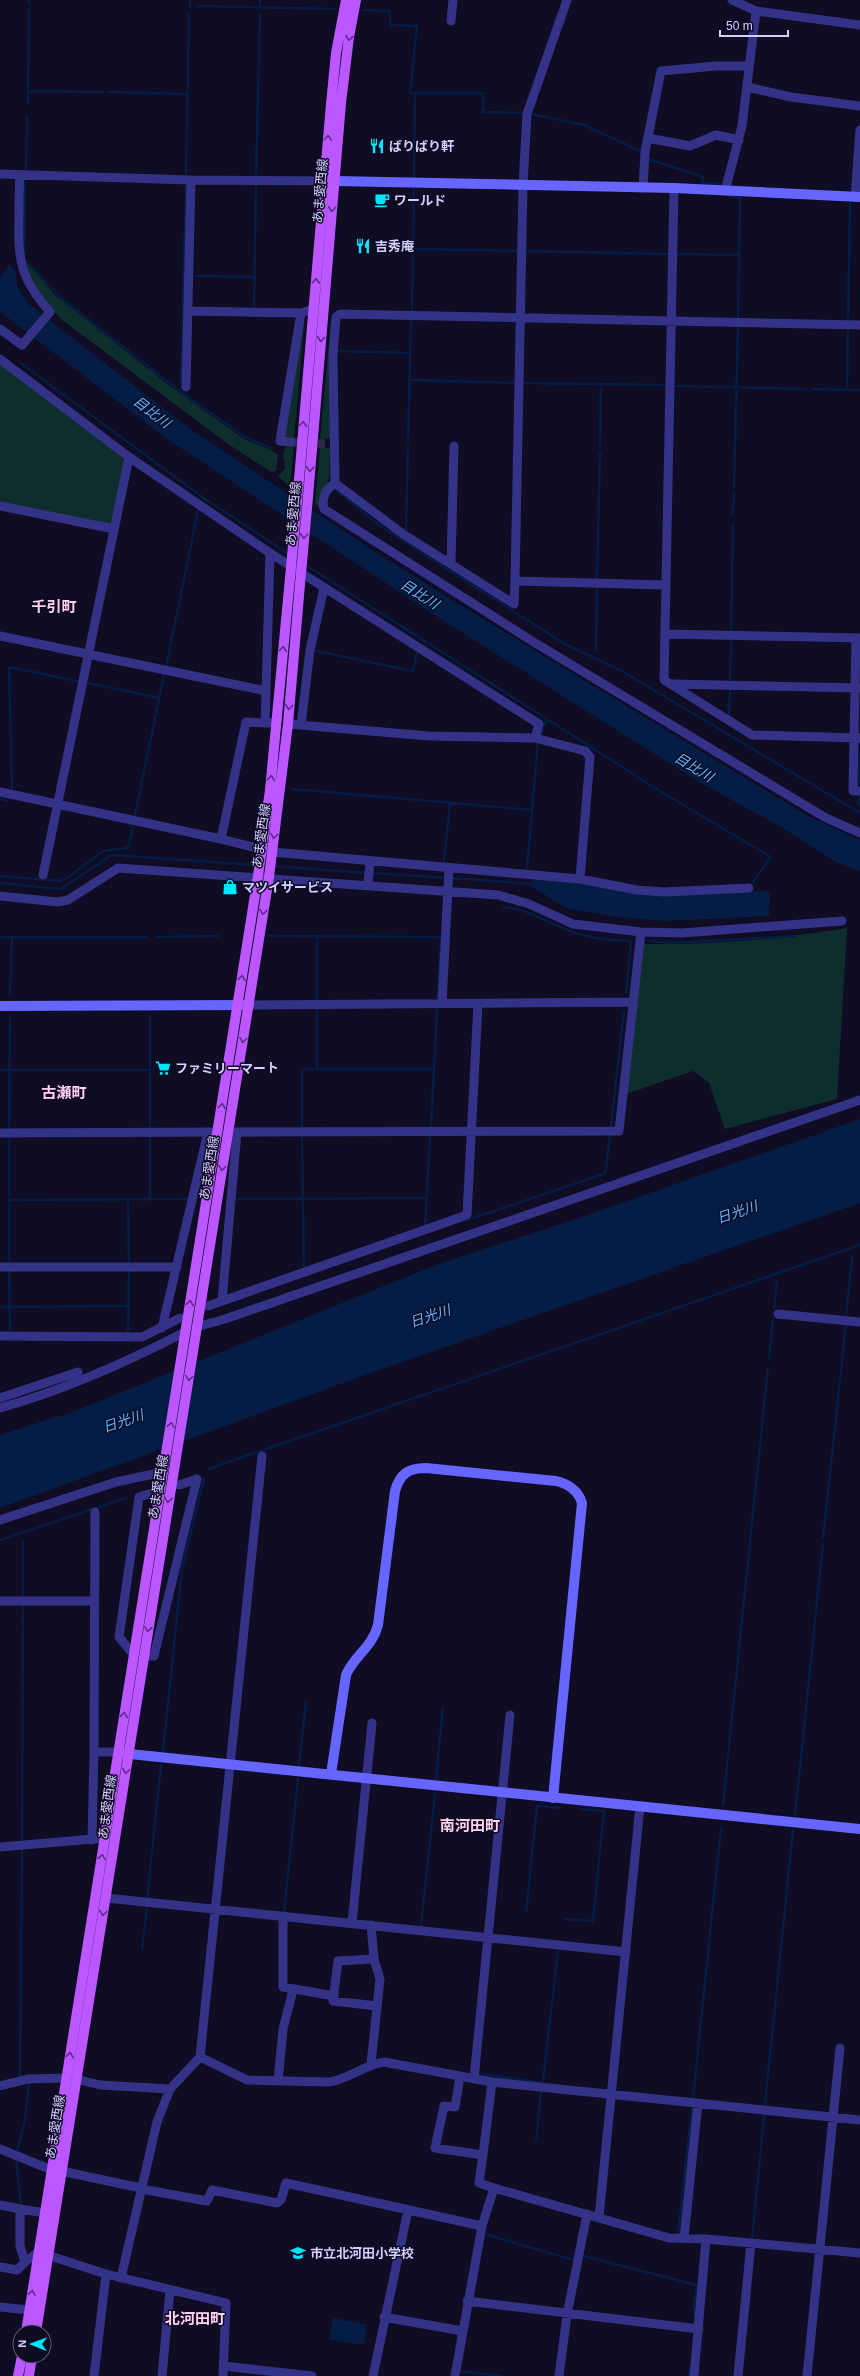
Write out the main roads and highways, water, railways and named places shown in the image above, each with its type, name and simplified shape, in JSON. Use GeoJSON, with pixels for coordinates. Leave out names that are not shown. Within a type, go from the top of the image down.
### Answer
{"type":"FeatureCollection","features":[{"type":"Feature","properties":{"kind":"main road","name":"あま愛西線"},"geometry":{"type":"LineString","coordinates":[[71,2078],[106,1898],[123,1753],[173,1465],[175,1463],[196,1327],[223,1132],[238,1005],[270,790],[298,491],[318,309],[329,181],[336,53],[344,0]]}},
{"type":"Feature","properties":{"kind":"main road","name":"あま愛西線"},"geometry":{"type":"LineString","coordinates":[[329,181],[349,37],[356,0]]}},
{"type":"Feature","properties":{"kind":"main road","name":"あま愛西線"},"geometry":{"type":"LineString","coordinates":[[139,1655],[164,1468],[185,1337],[223,1132],[249,1005],[269,875],[288,724],[308,497],[318,309]]}},
{"type":"Feature","properties":{"kind":"main road","name":"あま愛西線"},"geometry":{"type":"LineString","coordinates":[[27,2324],[43,2253],[57,2171],[105,1838],[123,1753]]}},
{"type":"Feature","properties":{"kind":"main road","name":"あま愛西線"},"geometry":{"type":"LineString","coordinates":[[37,2324],[45,2213],[57,2171]]}},
{"type":"Feature","properties":{"kind":"main road"},"geometry":{"type":"LineString","coordinates":[[18,2376],[20,2364]]}},
{"type":"Feature","properties":{"kind":"main road"},"geometry":{"type":"LineString","coordinates":[[29,2376],[31,2364]]}},
{"type":"Feature","properties":{"kind":"water","name":"目比川"},"geometry":{"type":"Polygon","coordinates":[[[9,265],[15,270],[18,289],[30,305],[189,428],[374,551],[462,606],[808,816],[860,840],[860,871],[836,862],[776,824],[699,782],[450,625],[173,443],[0,312],[0,278],[9,265]]]}},
{"type":"Feature","properties":{"kind":"water"},"geometry":{"type":"Polygon","coordinates":[[[531,880],[578,882],[624,892],[667,895],[770,891],[769,916],[664,921],[616,917],[566,908],[531,886],[531,880]]]}},
{"type":"Feature","properties":{"kind":"water","name":"日光川"},"geometry":{"type":"Polygon","coordinates":[[[860,1119],[860,1203],[362,1376],[0,1508],[0,1435],[75,1411],[441,1263],[576,1219],[860,1119]]]}},
{"type":"Feature","properties":{"kind":"water"},"geometry":{"type":"Polygon","coordinates":[[[333,2318],[367,2324],[364,2345],[329,2340],[333,2318]]]}},
{"type":"Feature","properties":{"kind":"waterway"},"geometry":{"type":"LineString","coordinates":[[190,0],[190,7]]}},
{"type":"Feature","properties":{"kind":"waterway"},"geometry":{"type":"LineString","coordinates":[[260,0],[260,7]]}},
{"type":"Feature","properties":{"kind":"waterway"},"geometry":{"type":"LineString","coordinates":[[198,6],[335,9]]}},
{"type":"Feature","properties":{"kind":"waterway"},"geometry":{"type":"LineString","coordinates":[[28,104],[29,9]]}},
{"type":"Feature","properties":{"kind":"waterway"},"geometry":{"type":"LineString","coordinates":[[363,10],[389,11],[391,25],[417,26],[410,93],[483,93],[483,112],[523,113]]}},
{"type":"Feature","properties":{"kind":"waterway"},"geometry":{"type":"LineString","coordinates":[[186,173],[189,14]]}},
{"type":"Feature","properties":{"kind":"waterway"},"geometry":{"type":"LineString","coordinates":[[256,174],[260,14]]}},
{"type":"Feature","properties":{"kind":"waterway"},"geometry":{"type":"LineString","coordinates":[[28,91],[104,92]]}},
{"type":"Feature","properties":{"kind":"waterway"},"geometry":{"type":"LineString","coordinates":[[109,92],[187,94]]}},
{"type":"Feature","properties":{"kind":"waterway"},"geometry":{"type":"LineString","coordinates":[[414,177],[415,93]]}},
{"type":"Feature","properties":{"kind":"waterway"},"geometry":{"type":"LineString","coordinates":[[532,114],[584,125],[642,152]]}},
{"type":"Feature","properties":{"kind":"waterway"},"geometry":{"type":"LineString","coordinates":[[26,169],[27,116]]}},
{"type":"Feature","properties":{"kind":"waterway"},"geometry":{"type":"LineString","coordinates":[[648,159],[703,177],[702,183],[721,184]]}},
{"type":"Feature","properties":{"kind":"waterway"},"geometry":{"type":"LineString","coordinates":[[25,183],[24,259],[62,299],[181,392],[245,437],[271,448]]}},
{"type":"Feature","properties":{"kind":"waterway"},"geometry":{"type":"LineString","coordinates":[[181,380],[186,183]]}},
{"type":"Feature","properties":{"kind":"waterway"},"geometry":{"type":"LineString","coordinates":[[254,309],[256,185]]}},
{"type":"Feature","properties":{"kind":"waterway"},"geometry":{"type":"LineString","coordinates":[[412,312],[414,188]]}},
{"type":"Feature","properties":{"kind":"waterway"},"geometry":{"type":"LineString","coordinates":[[729,196],[740,198],[738,319]]}},
{"type":"Feature","properties":{"kind":"waterway"},"geometry":{"type":"LineString","coordinates":[[848,321],[850,203]]}},
{"type":"Feature","properties":{"kind":"waterway"},"geometry":{"type":"LineString","coordinates":[[413,249],[519,251]]}},
{"type":"Feature","properties":{"kind":"waterway"},"geometry":{"type":"LineString","coordinates":[[525,251],[668,254]]}},
{"type":"Feature","properties":{"kind":"waterway"},"geometry":{"type":"LineString","coordinates":[[677,254],[739,255]]}},
{"type":"Feature","properties":{"kind":"waterway"},"geometry":{"type":"LineString","coordinates":[[195,276],[254,277]]}},
{"type":"Feature","properties":{"kind":"waterway"},"geometry":{"type":"LineString","coordinates":[[408,442],[411,318]]}},
{"type":"Feature","properties":{"kind":"waterway"},"geometry":{"type":"LineString","coordinates":[[734,487],[738,325]]}},
{"type":"Feature","properties":{"kind":"waterway"},"geometry":{"type":"LineString","coordinates":[[847,390],[848,327]]}},
{"type":"Feature","properties":{"kind":"waterway"},"geometry":{"type":"LineString","coordinates":[[338,351],[411,353]]}},
{"type":"Feature","properties":{"kind":"waterway"},"geometry":{"type":"LineString","coordinates":[[22,364],[201,496],[290,555]]}},
{"type":"Feature","properties":{"kind":"waterway"},"geometry":{"type":"LineString","coordinates":[[410,380],[516,383]]}},
{"type":"Feature","properties":{"kind":"waterway"},"geometry":{"type":"LineString","coordinates":[[522,383],[665,385]]}},
{"type":"Feature","properties":{"kind":"waterway"},"geometry":{"type":"LineString","coordinates":[[600,447],[601,384]]}},
{"type":"Feature","properties":{"kind":"waterway"},"geometry":{"type":"LineString","coordinates":[[674,386],[806,389]]}},
{"type":"Feature","properties":{"kind":"waterway"},"geometry":{"type":"LineString","coordinates":[[812,389],[860,390]]}},
{"type":"Feature","properties":{"kind":"waterway"},"geometry":{"type":"LineString","coordinates":[[406,530],[408,448]]}},
{"type":"Feature","properties":{"kind":"waterway"},"geometry":{"type":"LineString","coordinates":[[597,579],[600,452]]}},
{"type":"Feature","properties":{"kind":"waterway"},"geometry":{"type":"LineString","coordinates":[[336,490],[375,522],[406,543],[565,644],[622,671],[860,813]]}},
{"type":"Feature","properties":{"kind":"waterway"},"geometry":{"type":"LineString","coordinates":[[733,514],[734,493]]}},
{"type":"Feature","properties":{"kind":"waterway"},"geometry":{"type":"LineString","coordinates":[[166,667],[198,511]]}},
{"type":"Feature","properties":{"kind":"waterway"},"geometry":{"type":"LineString","coordinates":[[731,630],[733,525]]}},
{"type":"Feature","properties":{"kind":"waterway"},"geometry":{"type":"LineString","coordinates":[[304,564],[655,788],[771,857],[753,882]]}},
{"type":"Feature","properties":{"kind":"waterway"},"geometry":{"type":"LineString","coordinates":[[596,651],[597,586]]}},
{"type":"Feature","properties":{"kind":"waterway"},"geometry":{"type":"LineString","coordinates":[[730,680],[731,642]]}},
{"type":"Feature","properties":{"kind":"waterway"},"geometry":{"type":"LineString","coordinates":[[316,651],[413,671],[417,653]]}},
{"type":"Feature","properties":{"kind":"waterway"},"geometry":{"type":"LineString","coordinates":[[12,789],[9,667],[77,681]]}},
{"type":"Feature","properties":{"kind":"waterway"},"geometry":{"type":"LineString","coordinates":[[135,815],[164,675]]}},
{"type":"Feature","properties":{"kind":"waterway"},"geometry":{"type":"LineString","coordinates":[[88,683],[160,698]]}},
{"type":"Feature","properties":{"kind":"waterway"},"geometry":{"type":"LineString","coordinates":[[729,714],[730,690]]}},
{"type":"Feature","properties":{"kind":"waterway"},"geometry":{"type":"LineString","coordinates":[[541,734],[547,718]]}},
{"type":"Feature","properties":{"kind":"waterway"},"geometry":{"type":"LineString","coordinates":[[292,789],[532,810],[538,742]]}},
{"type":"Feature","properties":{"kind":"waterway"},"geometry":{"type":"LineString","coordinates":[[859,784],[860,753]]}},
{"type":"Feature","properties":{"kind":"waterway"},"geometry":{"type":"LineString","coordinates":[[859,797],[859,805]]}},
{"type":"Feature","properties":{"kind":"waterway"},"geometry":{"type":"LineString","coordinates":[[0,799],[7,801]]}},
{"type":"Feature","properties":{"kind":"waterway"},"geometry":{"type":"LineString","coordinates":[[444,861],[450,803]]}},
{"type":"Feature","properties":{"kind":"waterway"},"geometry":{"type":"LineString","coordinates":[[527,868],[532,810]]}},
{"type":"Feature","properties":{"kind":"waterway"},"geometry":{"type":"LineString","coordinates":[[0,876],[60,881],[70,876],[103,851],[128,848],[133,827]]}},
{"type":"Feature","properties":{"kind":"waterway"},"geometry":{"type":"LineString","coordinates":[[0,883],[61,889],[112,855],[257,865]]}},
{"type":"Feature","properties":{"kind":"waterway"},"geometry":{"type":"LineString","coordinates":[[274,866],[367,873]]}},
{"type":"Feature","properties":{"kind":"waterway"},"geometry":{"type":"LineString","coordinates":[[372,873],[446,878]]}},
{"type":"Feature","properties":{"kind":"waterway"},"geometry":{"type":"LineString","coordinates":[[451,878],[534,884]]}},
{"type":"Feature","properties":{"kind":"waterway"},"geometry":{"type":"LineString","coordinates":[[503,907],[530,913],[564,929],[587,936],[602,939],[631,941],[626,993]]}},
{"type":"Feature","properties":{"kind":"waterway"},"geometry":{"type":"LineString","coordinates":[[156,937],[219,936]]}},
{"type":"Feature","properties":{"kind":"waterway"},"geometry":{"type":"LineString","coordinates":[[268,936],[441,937]]}},
{"type":"Feature","properties":{"kind":"waterway"},"geometry":{"type":"LineString","coordinates":[[317,936],[317,1000]]}},
{"type":"Feature","properties":{"kind":"waterway"},"geometry":{"type":"LineString","coordinates":[[650,941],[673,943],[795,936]]}},
{"type":"Feature","properties":{"kind":"waterway"},"geometry":{"type":"LineString","coordinates":[[0,937],[146,937]]}},
{"type":"Feature","properties":{"kind":"waterway"},"geometry":{"type":"LineString","coordinates":[[10,994],[12,937]]}},
{"type":"Feature","properties":{"kind":"waterway"},"geometry":{"type":"LineString","coordinates":[[437,1000],[441,941]]}},
{"type":"Feature","properties":{"kind":"waterway"},"geometry":{"type":"LineString","coordinates":[[317,1009],[317,1069]]}},
{"type":"Feature","properties":{"kind":"waterway"},"geometry":{"type":"LineString","coordinates":[[431,1127],[437,1009]]}},
{"type":"Feature","properties":{"kind":"waterway"},"geometry":{"type":"LineString","coordinates":[[611,1126],[624,1011]]}},
{"type":"Feature","properties":{"kind":"waterway"},"geometry":{"type":"LineString","coordinates":[[150,1016],[150,1129]]}},
{"type":"Feature","properties":{"kind":"waterway"},"geometry":{"type":"LineString","coordinates":[[9,1128],[10,1018]]}},
{"type":"Feature","properties":{"kind":"waterway"},"geometry":{"type":"LineString","coordinates":[[302,1128],[302,1069],[434,1069]]}},
{"type":"Feature","properties":{"kind":"waterway"},"geometry":{"type":"LineString","coordinates":[[0,1070],[150,1070]]}},
{"type":"Feature","properties":{"kind":"waterway"},"geometry":{"type":"LineString","coordinates":[[302,1134],[304,1267]]}},
{"type":"Feature","properties":{"kind":"waterway"},"geometry":{"type":"LineString","coordinates":[[473,1218],[604,1174],[606,1170],[610,1134]]}},
{"type":"Feature","properties":{"kind":"waterway"},"geometry":{"type":"LineString","coordinates":[[425,1227],[430,1135]]}},
{"type":"Feature","properties":{"kind":"waterway"},"geometry":{"type":"LineString","coordinates":[[9,1136],[9,1264]]}},
{"type":"Feature","properties":{"kind":"waterway"},"geometry":{"type":"LineString","coordinates":[[150,1136],[150,1200]]}},
{"type":"Feature","properties":{"kind":"waterway"},"geometry":{"type":"LineString","coordinates":[[235,1199],[426,1198]]}},
{"type":"Feature","properties":{"kind":"waterway"},"geometry":{"type":"LineString","coordinates":[[9,1200],[188,1199]]}},
{"type":"Feature","properties":{"kind":"waterway"},"geometry":{"type":"LineString","coordinates":[[128,1200],[129,1264]]}},
{"type":"Feature","properties":{"kind":"waterway"},"geometry":{"type":"LineString","coordinates":[[208,1469],[860,1245]]}},
{"type":"Feature","properties":{"kind":"waterway"},"geometry":{"type":"LineString","coordinates":[[846,1317],[852,1257]]}},
{"type":"Feature","properties":{"kind":"waterway"},"geometry":{"type":"LineString","coordinates":[[128,1333],[129,1270]]}},
{"type":"Feature","properties":{"kind":"waterway"},"geometry":{"type":"LineString","coordinates":[[9,1271],[10,1333]]}},
{"type":"Feature","properties":{"kind":"waterway"},"geometry":{"type":"LineString","coordinates":[[774,1309],[777,1282]]}},
{"type":"Feature","properties":{"kind":"waterway"},"geometry":{"type":"LineString","coordinates":[[0,1307],[128,1306]]}},
{"type":"Feature","properties":{"kind":"waterway"},"geometry":{"type":"LineString","coordinates":[[769,1358],[773,1318]]}},
{"type":"Feature","properties":{"kind":"waterway"},"geometry":{"type":"LineString","coordinates":[[823,1538],[846,1324]]}},
{"type":"Feature","properties":{"kind":"waterway"},"geometry":{"type":"LineString","coordinates":[[723,1805],[768,1367]]}},
{"type":"Feature","properties":{"kind":"waterway"},"geometry":{"type":"LineString","coordinates":[[163,1751],[182,1569],[204,1479]]}},
{"type":"Feature","properties":{"kind":"waterway"},"geometry":{"type":"LineString","coordinates":[[0,1540],[126,1498]]}},
{"type":"Feature","properties":{"kind":"waterway"},"geometry":{"type":"LineString","coordinates":[[23,1542],[23,1596]]}},
{"type":"Feature","properties":{"kind":"waterway"},"geometry":{"type":"LineString","coordinates":[[795,1815],[823,1544]]}},
{"type":"Feature","properties":{"kind":"waterway"},"geometry":{"type":"LineString","coordinates":[[22,1841],[23,1605]]}},
{"type":"Feature","properties":{"kind":"waterway"},"geometry":{"type":"LineString","coordinates":[[299,1766],[306,1701]]}},
{"type":"Feature","properties":{"kind":"waterway"},"geometry":{"type":"LineString","coordinates":[[436,1779],[443,1707]]}},
{"type":"Feature","properties":{"kind":"waterway"},"geometry":{"type":"LineString","coordinates":[[147,1900],[161,1765]]}},
{"type":"Feature","properties":{"kind":"waterway"},"geometry":{"type":"LineString","coordinates":[[284,1913],[298,1778]]}},
{"type":"Feature","properties":{"kind":"waterway"},"geometry":{"type":"LineString","coordinates":[[421,1927],[435,1793]]}},
{"type":"Feature","properties":{"kind":"waterway"},"geometry":{"type":"LineString","coordinates":[[526,1912],[537,1806],[561,1808]]}},
{"type":"Feature","properties":{"kind":"waterway"},"geometry":{"type":"LineString","coordinates":[[564,1919],[593,1921],[604,1811],[580,1809]]}},
{"type":"Feature","properties":{"kind":"waterway"},"geometry":{"type":"LineString","coordinates":[[693,2098],[721,1827]]}},
{"type":"Feature","properties":{"kind":"waterway"},"geometry":{"type":"LineString","coordinates":[[765,2104],[793,1830]]}},
{"type":"Feature","properties":{"kind":"waterway"},"geometry":{"type":"LineString","coordinates":[[20,2076],[22,1851]]}},
{"type":"Feature","properties":{"kind":"waterway"},"geometry":{"type":"LineString","coordinates":[[142,1950],[147,1906]]}},
{"type":"Feature","properties":{"kind":"waterway"},"geometry":{"type":"LineString","coordinates":[[482,2074],[543,2083],[558,1950]]}},
{"type":"Feature","properties":{"kind":"waterway"},"geometry":{"type":"LineString","coordinates":[[17,2152],[25,2120],[29,2084]]}},
{"type":"Feature","properties":{"kind":"waterway"},"geometry":{"type":"LineString","coordinates":[[536,2141],[541,2092]]}},
{"type":"Feature","properties":{"kind":"waterway"},"geometry":{"type":"LineString","coordinates":[[678,2235],[692,2107]]}},
{"type":"Feature","properties":{"kind":"waterway"},"geometry":{"type":"LineString","coordinates":[[752,2240],[764,2116]]}},
{"type":"Feature","properties":{"kind":"waterway"},"geometry":{"type":"LineString","coordinates":[[16,2159],[21,2206]]}},
{"type":"Feature","properties":{"kind":"waterway"},"geometry":{"type":"LineString","coordinates":[[484,2234],[574,2260]]}},
{"type":"Feature","properties":{"kind":"waterway"},"geometry":{"type":"LineString","coordinates":[[583,2256],[697,2285]]}},
{"type":"Feature","properties":{"kind":"waterway"},"geometry":{"type":"LineString","coordinates":[[695,2319],[694,2305],[697,2285]]}},
{"type":"Feature","properties":{"kind":"waterway"},"geometry":{"type":"LineString","coordinates":[[689,2376],[690,2367]]}},
{"type":"Feature","properties":{"kind":"waterway"},"geometry":{"type":"LineString","coordinates":[[460,2371],[502,2376]]}},
{"type":"Feature","properties":{"kind":"tunnel"},"geometry":{"type":"LineString","coordinates":[[291,442],[325,444]]}},
{"type":"Feature","properties":{"kind":"place","name":"ばりばり軒"},"geometry":{"type":"Point","coordinates":[377,146]}},
{"type":"Feature","properties":{"kind":"place","name":"ワールド"},"geometry":{"type":"Point","coordinates":[382,200]}},
{"type":"Feature","properties":{"kind":"place","name":"吉秀庵"},"geometry":{"type":"Point","coordinates":[363,246]}},
{"type":"Feature","properties":{"kind":"place","name":"マツイサービス"},"geometry":{"type":"Point","coordinates":[230,887]}},
{"type":"Feature","properties":{"kind":"place","name":"ファミリーマート"},"geometry":{"type":"Point","coordinates":[163,1068]}},
{"type":"Feature","properties":{"kind":"place","name":"市立北河田小学校"},"geometry":{"type":"Point","coordinates":[298,2253]}},
{"type":"Feature","properties":{"kind":"district","name":"千引町"},"geometry":{"type":"Point","coordinates":[54,606]}},
{"type":"Feature","properties":{"kind":"district","name":"古瀬町"},"geometry":{"type":"Point","coordinates":[64,1092]}},
{"type":"Feature","properties":{"kind":"district","name":"南河田町"},"geometry":{"type":"Point","coordinates":[470,1825]}},
{"type":"Feature","properties":{"kind":"district","name":"北河田町"},"geometry":{"type":"Point","coordinates":[195,2318]}}]}
